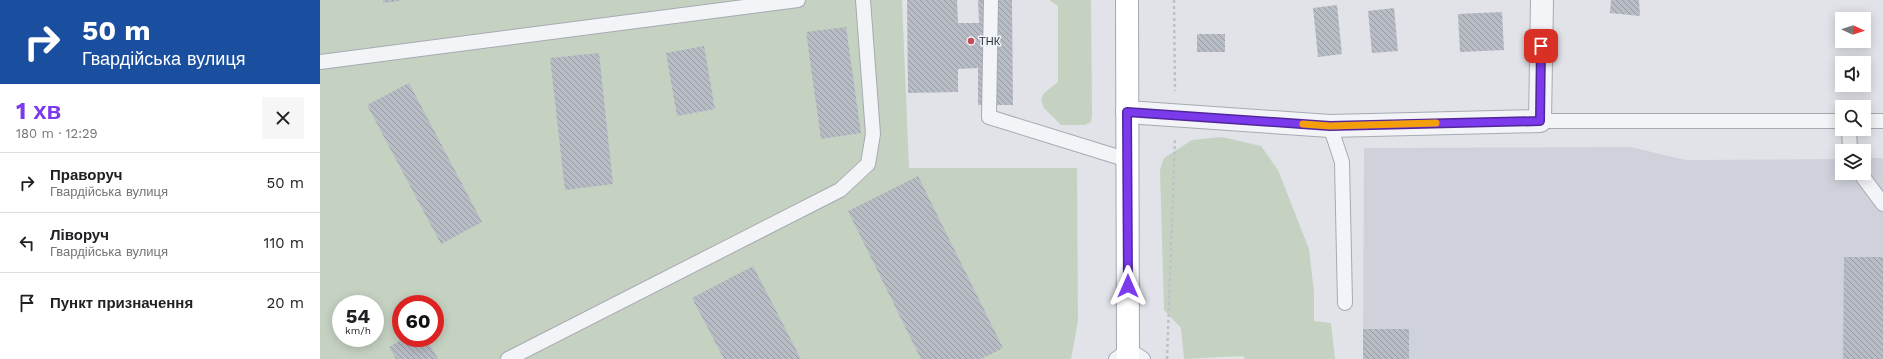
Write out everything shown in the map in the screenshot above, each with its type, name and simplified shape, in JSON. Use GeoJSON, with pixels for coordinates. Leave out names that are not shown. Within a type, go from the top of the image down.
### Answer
{"type":"FeatureCollection","features":[{"type":"Feature","properties":{"kind":"main road"},"geometry":{"type":"LineString","coordinates":[[1127,0],[1129,357]]}},
{"type":"Feature","properties":{"kind":"street"},"geometry":{"type":"LineString","coordinates":[[1127,112],[1330,126],[1540,121],[1542,0]]}},
{"type":"Feature","properties":{"kind":"lane"},"geometry":{"type":"LineString","coordinates":[[320,62],[798,0]]}},
{"type":"Feature","properties":{"kind":"lane"},"geometry":{"type":"LineString","coordinates":[[508,359],[840,190],[868,164],[873,134],[863,0]]}},
{"type":"Feature","properties":{"kind":"lane"},"geometry":{"type":"LineString","coordinates":[[991,0],[989,117],[1128,160]]}},
{"type":"Feature","properties":{"kind":"lane"},"geometry":{"type":"LineString","coordinates":[[1871,121],[1883,120]]}},
{"type":"Feature","properties":{"kind":"lane"},"geometry":{"type":"LineString","coordinates":[[1540,121],[1835,121]]}},
{"type":"Feature","properties":{"kind":"lane"},"geometry":{"type":"LineString","coordinates":[[1330,126],[1342,162],[1345,303]]}},
{"type":"Feature","properties":{"kind":"lane"},"geometry":{"type":"LineString","coordinates":[[1865,180],[1883,204]]}},
{"type":"Feature","properties":{"kind":"path"},"geometry":{"type":"LineString","coordinates":[[1167,359],[1176,115],[1174,0]]}},
{"type":"Feature","properties":{"kind":"shaded area"},"geometry":{"type":"Polygon","coordinates":[[[1630,147],[1686,160],[1835,159],[1835,180],[1871,180],[1871,158],[1883,158],[1883,359],[1363,359],[1364,148],[1630,147]]]}},
{"type":"Feature","properties":{"kind":"green space"},"geometry":{"type":"Polygon","coordinates":[[[320,0],[902,0],[909,168],[1077,168],[1078,321],[1071,359],[320,359],[320,0]]]}},
{"type":"Feature","properties":{"kind":"green space"},"geometry":{"type":"Polygon","coordinates":[[[1049,0],[1091,0],[1092,116],[1091,122],[1085,125],[1061,125],[1044,108],[1041,100],[1044,93],[1058,82],[1058,6],[1049,0]]]}},
{"type":"Feature","properties":{"kind":"green space"},"geometry":{"type":"Polygon","coordinates":[[[1222,137],[1261,146],[1278,170],[1309,249],[1314,292],[1314,321],[1331,323],[1335,359],[1245,359],[1243,356],[1184,359],[1181,328],[1164,310],[1160,169],[1164,158],[1192,140],[1222,137]]]}},
{"type":"Feature","properties":{"kind":"building"},"geometry":{"type":"Polygon","coordinates":[[[383,0],[399,0],[399,1],[383,3],[383,0]]]}},
{"type":"Feature","properties":{"kind":"building"},"geometry":{"type":"Polygon","coordinates":[[[907,0],[957,0],[958,23],[979,23],[978,0],[1012,0],[1013,105],[978,105],[978,68],[958,69],[958,92],[908,93],[907,0]]]}},
{"type":"Feature","properties":{"kind":"building"},"geometry":{"type":"Polygon","coordinates":[[[1611,0],[1639,0],[1640,16],[1610,13],[1611,0]]]}},
{"type":"Feature","properties":{"kind":"building"},"geometry":{"type":"Polygon","coordinates":[[[1337,5],[1342,54],[1318,57],[1313,8],[1337,5]]]}},
{"type":"Feature","properties":{"kind":"building"},"geometry":{"type":"Polygon","coordinates":[[[1394,8],[1398,51],[1372,53],[1368,11],[1394,8]]]}},
{"type":"Feature","properties":{"kind":"building"},"geometry":{"type":"Polygon","coordinates":[[[1502,12],[1504,50],[1460,52],[1458,14],[1502,12]]]}},
{"type":"Feature","properties":{"kind":"building"},"geometry":{"type":"Polygon","coordinates":[[[846,27],[861,133],[821,139],[806,32],[846,27]]]}},
{"type":"Feature","properties":{"kind":"building"},"geometry":{"type":"Polygon","coordinates":[[[1197,34],[1225,34],[1225,52],[1197,52],[1197,34]]]}},
{"type":"Feature","properties":{"kind":"building"},"geometry":{"type":"Polygon","coordinates":[[[704,46],[715,109],[677,116],[666,53],[704,46]]]}},
{"type":"Feature","properties":{"kind":"building"},"geometry":{"type":"Polygon","coordinates":[[[599,53],[613,184],[565,190],[550,58],[599,53]]]}},
{"type":"Feature","properties":{"kind":"building"},"geometry":{"type":"Polygon","coordinates":[[[409,83],[482,222],[441,244],[367,105],[409,83]]]}},
{"type":"Feature","properties":{"kind":"building"},"geometry":{"type":"Polygon","coordinates":[[[918,176],[1003,348],[981,359],[921,359],[848,211],[918,176]]]}},
{"type":"Feature","properties":{"kind":"building"},"geometry":{"type":"Polygon","coordinates":[[[1844,257],[1883,257],[1883,359],[1843,359],[1844,257]]]}},
{"type":"Feature","properties":{"kind":"building"},"geometry":{"type":"Polygon","coordinates":[[[753,266],[801,359],[724,359],[692,298],[753,266]]]}},
{"type":"Feature","properties":{"kind":"building"},"geometry":{"type":"Polygon","coordinates":[[[1363,329],[1409,329],[1409,359],[1363,359],[1363,329]]]}},
{"type":"Feature","properties":{"kind":"building"},"geometry":{"type":"Polygon","coordinates":[[[392,345],[392,347],[431,347],[438,359],[396,359],[389,347],[392,345]]]}},
{"type":"Feature","properties":{"kind":"slow traffic"},"geometry":{"type":"LineString","coordinates":[[1303,124],[1330,126],[1436,123]]}},
{"type":"Feature","properties":{"kind":"place","name":"ТНК"},"geometry":{"type":"Point","coordinates":[971,41]}},
{"type":"Feature","properties":{"kind":"route"},"geometry":{"type":"LineString","coordinates":[[1128,286],[1127,112],[1330,126],[1540,121],[1541,46]]}}]}
